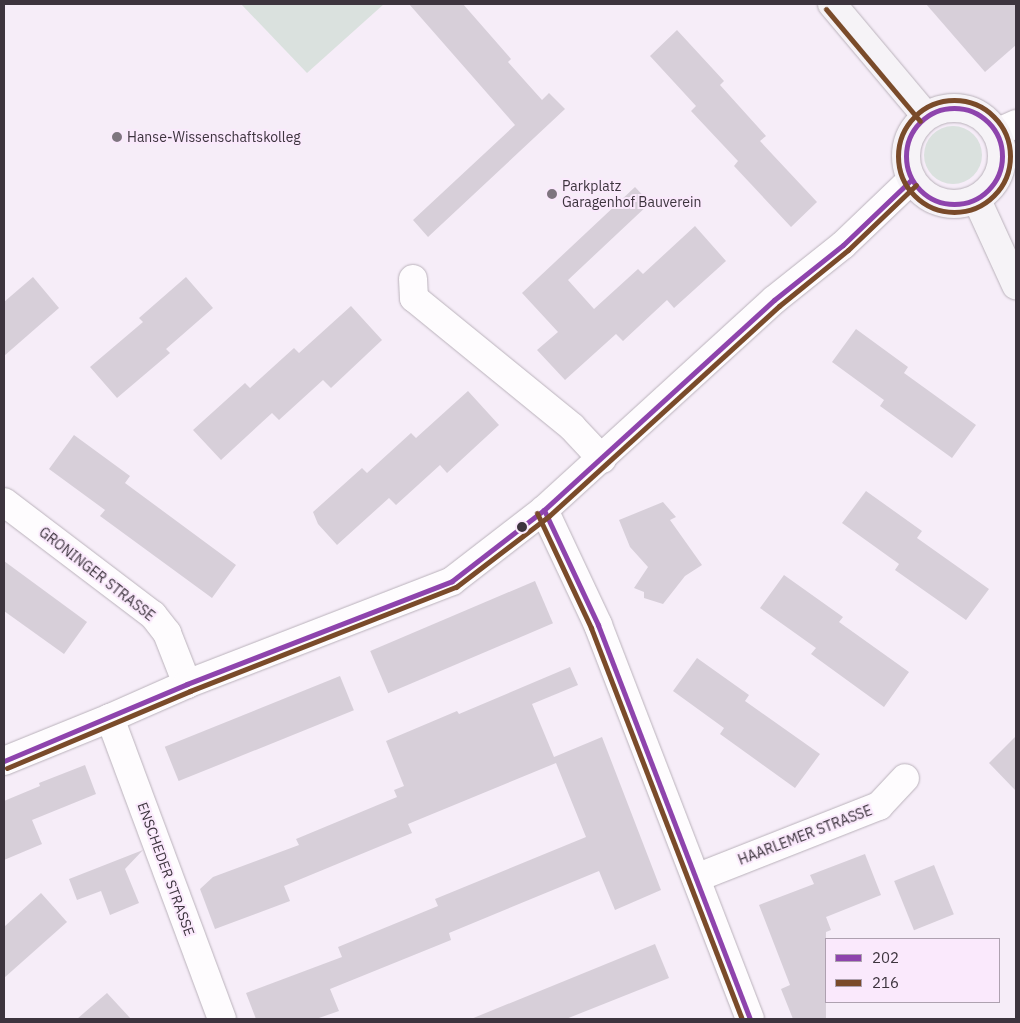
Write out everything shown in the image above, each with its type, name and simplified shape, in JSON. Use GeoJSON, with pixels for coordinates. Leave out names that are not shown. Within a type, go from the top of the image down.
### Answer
{"type":"FeatureCollection","features":[{"type":"Feature","properties":{"kind":"main road"},"geometry":{"type":"LineString","coordinates":[[832,4],[926,116]]}},
{"type":"Feature","properties":{"kind":"main road"},"geometry":{"type":"LineString","coordinates":[[953,107],[964,108],[1007,128],[1002,147],[1002,164],[996,182],[977,200],[950,205],[940,203],[924,195],[911,180],[905,158],[911,133],[926,116],[953,107]]}},
{"type":"Feature","properties":{"kind":"main road"},"geometry":{"type":"LineString","coordinates":[[977,200],[1016,285]]}},
{"type":"Feature","properties":{"kind":"street"},"geometry":{"type":"LineString","coordinates":[[4,761],[187,684],[452,580],[544,510],[774,300],[843,245],[911,180]]}},
{"type":"Feature","properties":{"kind":"street"},"geometry":{"type":"LineString","coordinates":[[413,279],[414,298],[572,427],[602,459]]}},
{"type":"Feature","properties":{"kind":"street","name":"GRONINGER STRASSE"},"geometry":{"type":"LineString","coordinates":[[4,502],[153,615],[167,633],[187,684]]}},
{"type":"Feature","properties":{"kind":"street"},"geometry":{"type":"LineString","coordinates":[[544,510],[598,625],[750,1019]]}},
{"type":"Feature","properties":{"kind":"street","name":"ENSCHEDER STRASSE"},"geometry":{"type":"LineString","coordinates":[[110,718],[222,1019]]}},
{"type":"Feature","properties":{"kind":"street","name":"HAARLEMER STRASSE"},"geometry":{"type":"LineString","coordinates":[[696,878],[879,806],[905,778]]}},
{"type":"Feature","properties":{"kind":"shaded area"},"geometry":{"type":"Polygon","coordinates":[[[241,4],[384,4],[307,73],[241,4]]]}},
{"type":"Feature","properties":{"kind":"shaded area"},"geometry":{"type":"Polygon","coordinates":[[[953,126],[964,128],[977,139],[982,155],[980,166],[969,179],[953,184],[942,182],[929,171],[924,155],[926,144],[937,131],[953,126]]]}},
{"type":"Feature","properties":{"kind":"building"},"geometry":{"type":"Polygon","coordinates":[[[409,4],[463,4],[511,59],[508,62],[542,100],[549,93],[565,109],[428,237],[413,220],[515,125],[409,4]]]}},
{"type":"Feature","properties":{"kind":"building"},"geometry":{"type":"Polygon","coordinates":[[[926,4],[1016,4],[1016,45],[985,72],[926,4]]]}},
{"type":"Feature","properties":{"kind":"building"},"geometry":{"type":"Polygon","coordinates":[[[677,30],[724,81],[720,85],[766,136],[760,141],[817,202],[791,227],[734,166],[738,161],[691,111],[696,106],[650,56],[677,30]]]}},
{"type":"Feature","properties":{"kind":"building"},"geometry":{"type":"Polygon","coordinates":[[[635,187],[650,203],[568,280],[594,309],[638,269],[643,274],[695,226],[726,261],[674,308],[667,300],[623,341],[616,334],[565,380],[537,350],[558,332],[522,293],[635,187]]]}},
{"type":"Feature","properties":{"kind":"building"},"geometry":{"type":"Polygon","coordinates":[[[33,277],[59,308],[4,356],[4,302],[33,277]]]}},
{"type":"Feature","properties":{"kind":"building"},"geometry":{"type":"Polygon","coordinates":[[[186,277],[213,308],[166,349],[170,353],[117,398],[90,367],[143,322],[139,318],[186,277]]]}},
{"type":"Feature","properties":{"kind":"building"},"geometry":{"type":"Polygon","coordinates":[[[351,306],[382,340],[331,388],[323,380],[279,420],[272,413],[221,460],[193,430],[245,383],[250,388],[294,348],[299,353],[351,306]]]}},
{"type":"Feature","properties":{"kind":"building"},"geometry":{"type":"Polygon","coordinates":[[[856,329],[908,367],[904,373],[976,425],[952,458],[880,406],[884,400],[832,362],[856,329]]]}},
{"type":"Feature","properties":{"kind":"building"},"geometry":{"type":"Polygon","coordinates":[[[468,391],[499,425],[447,473],[440,465],[396,505],[389,498],[337,545],[318,524],[313,512],[362,468],[367,473],[411,433],[416,438],[468,391]]]}},
{"type":"Feature","properties":{"kind":"building"},"geometry":{"type":"Polygon","coordinates":[[[74,435],[130,476],[125,483],[236,565],[212,598],[100,516],[105,510],[49,469],[74,435]]]}},
{"type":"Feature","properties":{"kind":"building"},"geometry":{"type":"Polygon","coordinates":[[[866,491],[922,531],[917,538],[989,589],[966,620],[895,570],[899,564],[842,523],[866,491]]]}},
{"type":"Feature","properties":{"kind":"building"},"geometry":{"type":"Polygon","coordinates":[[[663,502],[676,517],[670,520],[702,565],[685,576],[663,604],[644,598],[644,592],[634,588],[648,567],[630,547],[619,520],[663,502]]]}},
{"type":"Feature","properties":{"kind":"building"},"geometry":{"type":"Polygon","coordinates":[[[4,561],[87,622],[64,654],[4,611],[4,561]]]}},
{"type":"Feature","properties":{"kind":"building"},"geometry":{"type":"Polygon","coordinates":[[[784,575],[843,617],[839,622],[909,672],[884,707],[811,654],[816,648],[760,608],[784,575]]]}},
{"type":"Feature","properties":{"kind":"building"},"geometry":{"type":"Polygon","coordinates":[[[535,581],[553,623],[388,693],[370,651],[535,581]]]}},
{"type":"Feature","properties":{"kind":"building"},"geometry":{"type":"Polygon","coordinates":[[[697,658],[749,695],[745,701],[820,754],[795,788],[720,734],[724,728],[673,691],[697,658]]]}},
{"type":"Feature","properties":{"kind":"building"},"geometry":{"type":"Polygon","coordinates":[[[570,667],[578,685],[532,704],[554,757],[602,737],[661,890],[615,910],[599,871],[449,933],[451,940],[330,989],[339,1011],[316,1019],[256,1019],[246,993],[342,957],[338,947],[438,906],[435,899],[586,837],[556,763],[408,824],[412,833],[284,886],[290,901],[215,929],[200,889],[213,877],[299,845],[296,839],[397,797],[394,790],[404,786],[386,741],[457,711],[459,714],[570,667]]]}},
{"type":"Feature","properties":{"kind":"building"},"geometry":{"type":"Polygon","coordinates":[[[340,676],[354,710],[179,781],[165,747],[340,676]]]}},
{"type":"Feature","properties":{"kind":"building"},"geometry":{"type":"Polygon","coordinates":[[[1016,736],[1016,791],[989,763],[1016,736]]]}},
{"type":"Feature","properties":{"kind":"building"},"geometry":{"type":"Polygon","coordinates":[[[85,765],[96,794],[32,820],[42,844],[4,860],[4,801],[40,786],[39,783],[85,765]]]}},
{"type":"Feature","properties":{"kind":"building"},"geometry":{"type":"Polygon","coordinates":[[[143,850],[125,869],[139,903],[110,915],[101,891],[77,900],[69,879],[143,850]]]}},
{"type":"Feature","properties":{"kind":"building"},"geometry":{"type":"Polygon","coordinates":[[[865,854],[881,895],[826,917],[831,930],[826,932],[825,938],[826,1019],[793,1019],[781,989],[790,985],[759,905],[814,884],[810,875],[865,854]]]}},
{"type":"Feature","properties":{"kind":"building"},"geometry":{"type":"Polygon","coordinates":[[[934,865],[954,914],[914,930],[894,881],[934,865]]]}},
{"type":"Feature","properties":{"kind":"building"},"geometry":{"type":"Polygon","coordinates":[[[41,893],[67,922],[4,978],[4,927],[41,893]]]}},
{"type":"Feature","properties":{"kind":"building"},"geometry":{"type":"Polygon","coordinates":[[[655,944],[669,978],[566,1019],[471,1019],[655,944]]]}},
{"type":"Feature","properties":{"kind":"building"},"geometry":{"type":"Polygon","coordinates":[[[107,993],[131,1019],[77,1019],[107,993]]]}},
{"type":"Feature","properties":{"kind":"transit line","name":"216"},"geometry":{"type":"LineString","coordinates":[[826,9],[920,121]]}},
{"type":"Feature","properties":{"kind":"transit line","name":"216"},"geometry":{"type":"LineString","coordinates":[[954,100],[975,104],[994,116],[1006,135],[1010,156],[1006,177],[994,196],[975,208],[954,212],[933,208],[914,196],[902,177],[898,156],[902,135],[914,116],[933,104],[954,100]]}},
{"type":"Feature","properties":{"kind":"transit line","name":"202"},"geometry":{"type":"LineString","coordinates":[[945,108],[963,108],[981,116],[994,129],[1002,147],[1002,156],[999,175],[981,196],[963,204],[945,204],[927,196],[914,183],[906,165],[906,147],[914,129],[927,116],[945,108]]}},
{"type":"Feature","properties":{"kind":"transit line","name":"202"},"geometry":{"type":"LineString","coordinates":[[4,761],[187,684],[452,581],[544,510],[774,300],[843,245],[911,180]]}},
{"type":"Feature","properties":{"kind":"transit line","name":"216"},"geometry":{"type":"LineString","coordinates":[[7,768],[190,691],[456,587],[549,516],[779,306],[848,250],[916,185]]}},
{"type":"Feature","properties":{"kind":"transit line","name":"202"},"geometry":{"type":"LineString","coordinates":[[544,510],[598,625],[750,1019]]}},
{"type":"Feature","properties":{"kind":"transit line","name":"216"},"geometry":{"type":"LineString","coordinates":[[537,513],[591,628],[742,1019]]}},
{"type":"Feature","properties":{"kind":"place","name":"Hanse-Wissenschaftskolleg"},"geometry":{"type":"Point","coordinates":[117,137]}},
{"type":"Feature","properties":{"kind":"place","name":"Parkplatz Garagenhof Bauverein"},"geometry":{"type":"Point","coordinates":[552,194]}}]}
